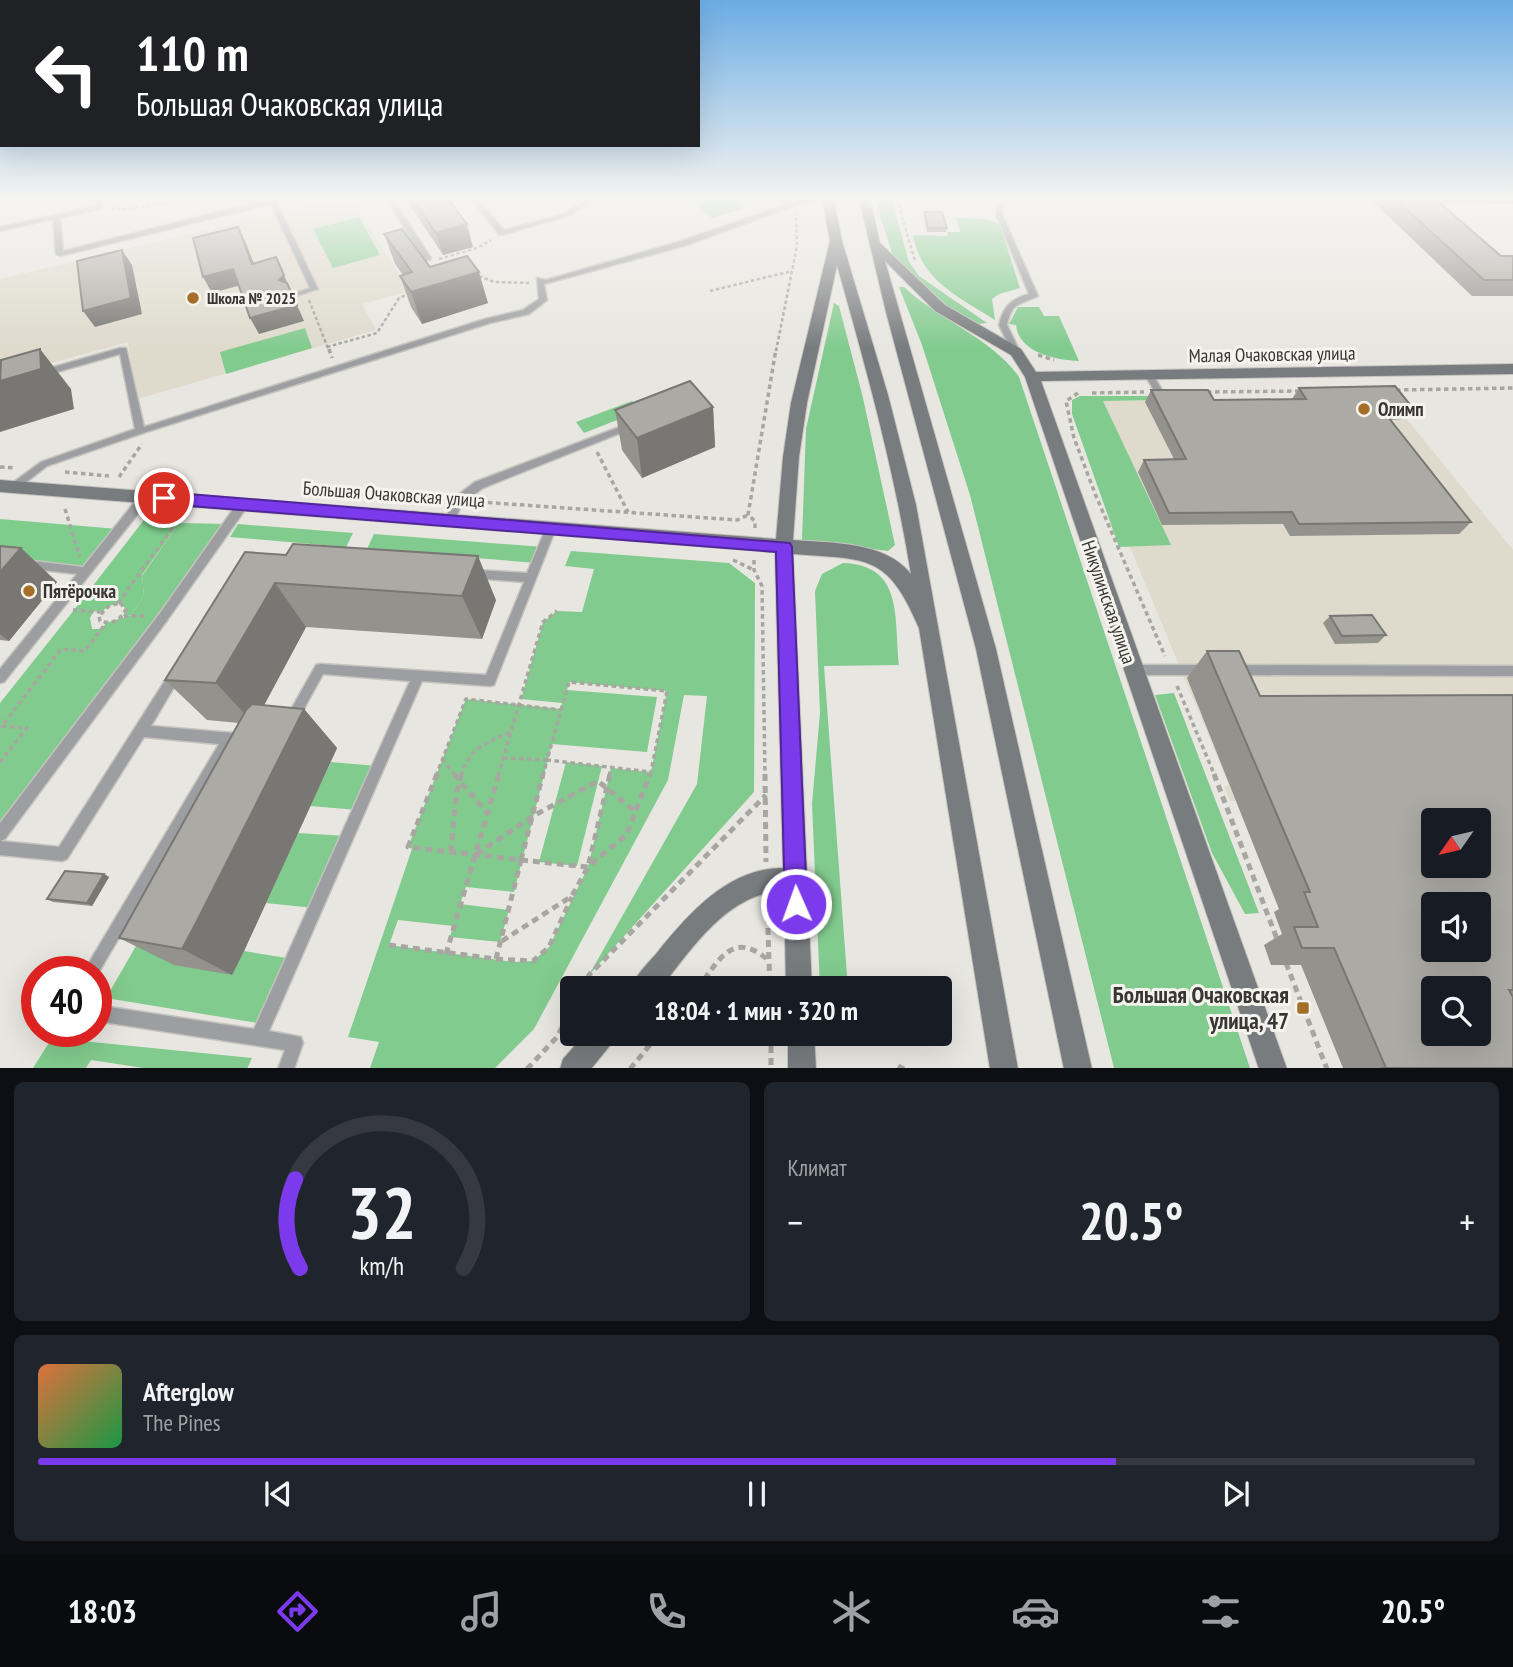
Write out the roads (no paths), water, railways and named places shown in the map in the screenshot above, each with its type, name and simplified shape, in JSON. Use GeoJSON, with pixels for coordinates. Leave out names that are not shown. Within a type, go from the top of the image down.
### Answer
{"type":"FeatureCollection","features":[{"type":"Feature","properties":{"kind":"street"},"geometry":{"type":"LineString","coordinates":[[799,976],[784,547],[791,457],[799,403],[834,249]]}},
{"type":"Feature","properties":{"kind":"street"},"geometry":{"type":"LineString","coordinates":[[838,249],[908,506],[1004,1068]]}},
{"type":"Feature","properties":{"kind":"street"},"geometry":{"type":"LineString","coordinates":[[876,249],[948,500],[987,651],[1078,1068]]}},
{"type":"Feature","properties":{"kind":"street","name":"Никулинская улица"},"geometry":{"type":"LineString","coordinates":[[880,249],[940,308],[1016,352],[1032,377],[1272,1068]]}},
{"type":"Feature","properties":{"kind":"street","name":"Малая Очаковская улица"},"geometry":{"type":"LineString","coordinates":[[1032,377],[1513,369]]}},
{"type":"Feature","properties":{"kind":"street","name":"Большая Очаковская улица"},"geometry":{"type":"LineString","coordinates":[[6,487],[846,551],[884,560],[895,569],[912,590],[931,639]]}},
{"type":"Feature","properties":{"kind":"street"},"geometry":{"type":"LineString","coordinates":[[654,976],[704,919],[737,891],[766,880],[795,879]]}},
{"type":"Feature","properties":{"kind":"street"},"geometry":{"type":"LineString","coordinates":[[574,1068],[593,1046]]}},
{"type":"Feature","properties":{"kind":"street"},"geometry":{"type":"LineString","coordinates":[[801,1046],[802,1068]]}},
{"type":"Feature","properties":{"kind":"lane"},"geometry":{"type":"LineString","coordinates":[[59,249],[60,254],[80,249]]}},
{"type":"Feature","properties":{"kind":"lane"},"geometry":{"type":"LineString","coordinates":[[293,295],[314,289],[295,249]]}},
{"type":"Feature","properties":{"kind":"lane"},"geometry":{"type":"LineString","coordinates":[[421,249],[427,258]]}},
{"type":"Feature","properties":{"kind":"lane"},"geometry":{"type":"LineString","coordinates":[[6,487],[44,464],[156,425],[488,321],[527,312],[543,300],[540,280],[546,282],[664,249]]}},
{"type":"Feature","properties":{"kind":"lane"},"geometry":{"type":"LineString","coordinates":[[1014,249],[1034,296],[1017,299],[1008,306],[1003,325],[1016,352]]}},
{"type":"Feature","properties":{"kind":"lane"},"geometry":{"type":"LineString","coordinates":[[36,376],[123,350],[140,431]]}},
{"type":"Feature","properties":{"kind":"lane"},"geometry":{"type":"LineString","coordinates":[[1149,375],[1163,397]]}},
{"type":"Feature","properties":{"kind":"lane"},"geometry":{"type":"LineString","coordinates":[[450,520],[458,501],[479,485],[643,421]]}},
{"type":"Feature","properties":{"kind":"lane"},"geometry":{"type":"LineString","coordinates":[[0,678],[83,570],[145,497]]}},
{"type":"Feature","properties":{"kind":"lane"},"geometry":{"type":"LineString","coordinates":[[0,834],[164,616],[243,504]]}},
{"type":"Feature","properties":{"kind":"lane"},"geometry":{"type":"LineString","coordinates":[[286,730],[320,669],[490,681],[551,528]]}},
{"type":"Feature","properties":{"kind":"lane"},"geometry":{"type":"LineString","coordinates":[[0,561],[83,570]]}},
{"type":"Feature","properties":{"kind":"lane"},"geometry":{"type":"LineString","coordinates":[[463,573],[530,578]]}},
{"type":"Feature","properties":{"kind":"lane"},"geometry":{"type":"LineString","coordinates":[[0,848],[62,854],[181,666]]}},
{"type":"Feature","properties":{"kind":"lane"},"geometry":{"type":"LineString","coordinates":[[1132,670],[1513,671]]}},
{"type":"Feature","properties":{"kind":"lane"},"geometry":{"type":"LineString","coordinates":[[258,1038],[418,676]]}},
{"type":"Feature","properties":{"kind":"lane"},"geometry":{"type":"LineString","coordinates":[[141,731],[254,741]]}},
{"type":"Feature","properties":{"kind":"lane"},"geometry":{"type":"LineString","coordinates":[[101,956],[229,739]]}},
{"type":"Feature","properties":{"kind":"lane"},"geometry":{"type":"LineString","coordinates":[[112,1015],[295,1043],[286,1068]]}},
{"type":"Feature","properties":{"kind":"place","name":"Школа № 2025"},"geometry":{"type":"Point","coordinates":[193,298]}},
{"type":"Feature","properties":{"kind":"place","name":"Олимп"},"geometry":{"type":"Point","coordinates":[1364,409]}},
{"type":"Feature","properties":{"kind":"place","name":"Пятёрочка"},"geometry":{"type":"Point","coordinates":[29,591]}},
{"type":"Feature","properties":{"kind":"place","name":"Большая Очаковская улица, 47"},"geometry":{"type":"Point","coordinates":[1303,1008]}}]}
